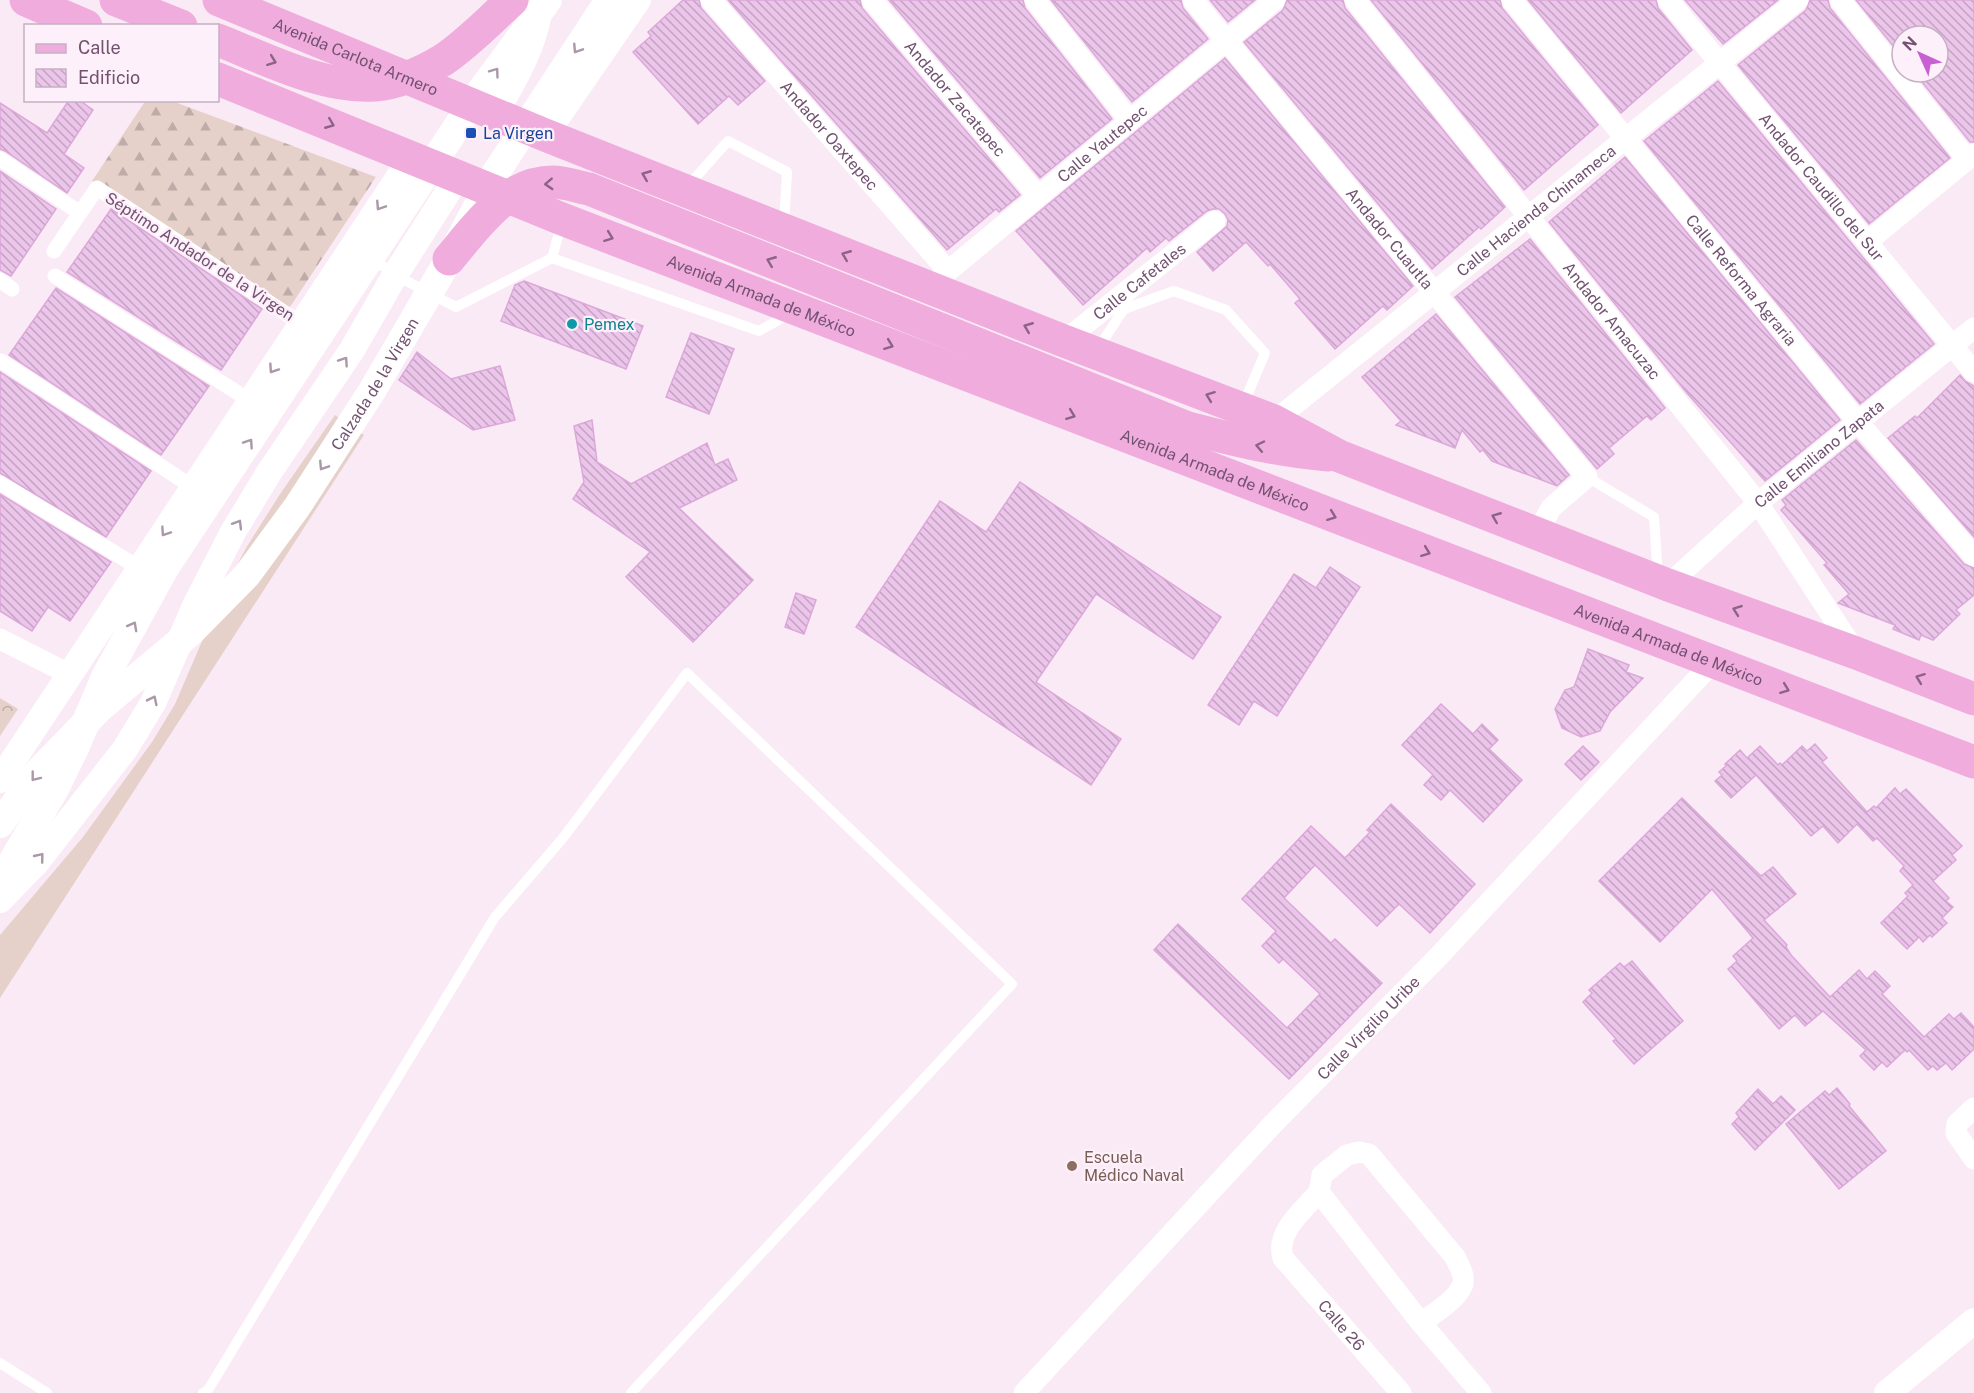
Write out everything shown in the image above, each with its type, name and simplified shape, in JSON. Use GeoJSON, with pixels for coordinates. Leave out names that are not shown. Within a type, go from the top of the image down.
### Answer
{"type":"FeatureCollection","features":[{"type":"Feature","properties":{"kind":"main road"},"geometry":{"type":"LineString","coordinates":[[26,0],[81,24]]}},
{"type":"Feature","properties":{"kind":"main road"},"geometry":{"type":"LineString","coordinates":[[116,0],[176,24]]}},
{"type":"Feature","properties":{"kind":"main road","name":"Avenida Carlota Armero"},"geometry":{"type":"LineString","coordinates":[[219,0],[495,114]]}},
{"type":"Feature","properties":{"kind":"main road"},"geometry":{"type":"LineString","coordinates":[[219,40],[308,75],[347,83],[374,85],[423,71],[443,59],[463,45],[512,0]]}},
{"type":"Feature","properties":{"kind":"main road"},"geometry":{"type":"LineString","coordinates":[[0,882],[75,748],[105,677],[165,568],[259,410],[482,89],[548,0]]}},
{"type":"Feature","properties":{"kind":"main road","name":"Calzada de la Virgen"},"geometry":{"type":"LineString","coordinates":[[0,824],[37,773],[100,708],[191,632],[247,575],[297,507],[372,391],[449,259],[493,177],[609,0]]}},
{"type":"Feature","properties":{"kind":"main road"},"geometry":{"type":"LineString","coordinates":[[219,78],[458,176]]}},
{"type":"Feature","properties":{"kind":"main road"},"geometry":{"type":"LineString","coordinates":[[495,114],[783,230],[939,279],[1064,341],[1274,421],[1339,456],[1663,583],[1856,653],[1974,699]]}},
{"type":"Feature","properties":{"kind":"main road","name":"Avenida Armada de México"},"geometry":{"type":"LineString","coordinates":[[458,176],[562,219],[1179,458],[1974,762]]}},
{"type":"Feature","properties":{"kind":"main road"},"geometry":{"type":"LineString","coordinates":[[449,259],[488,213],[529,185],[554,182],[589,189],[1188,428],[1291,452],[1339,456]]}},
{"type":"Feature","properties":{"kind":"street"},"geometry":{"type":"LineString","coordinates":[[495,114],[524,61],[535,33],[542,0]]}},
{"type":"Feature","properties":{"kind":"street"},"geometry":{"type":"LineString","coordinates":[[545,135],[638,0]]}},
{"type":"Feature","properties":{"kind":"street","name":"Andador Oaxtepec"},"geometry":{"type":"LineString","coordinates":[[711,0],[939,279]]}},
{"type":"Feature","properties":{"kind":"street","name":"Andador Zacatepec"},"geometry":{"type":"LineString","coordinates":[[872,0],[1038,196]]}},
{"type":"Feature","properties":{"kind":"street"},"geometry":{"type":"LineString","coordinates":[[1035,0],[1130,120]]}},
{"type":"Feature","properties":{"kind":"street","name":"Andador Cuautla"},"geometry":{"type":"LineString","coordinates":[[1193,0],[1587,477]]}},
{"type":"Feature","properties":{"kind":"street","name":"Calle Yautepec"},"geometry":{"type":"LineString","coordinates":[[939,279],[1275,0]]}},
{"type":"Feature","properties":{"kind":"street","name":"Andador Amacuzac"},"geometry":{"type":"LineString","coordinates":[[1355,0],[1758,503],[1856,653]]}},
{"type":"Feature","properties":{"kind":"street","name":"Calle Reforma Agraria"},"geometry":{"type":"LineString","coordinates":[[1512,0],[1858,422],[1974,556]]}},
{"type":"Feature","properties":{"kind":"street","name":"Andador Caudillo del Sur"},"geometry":{"type":"LineString","coordinates":[[1668,0],[1974,372]]}},
{"type":"Feature","properties":{"kind":"street","name":"Calle Hacienda Chinameca"},"geometry":{"type":"LineString","coordinates":[[1274,421],[1798,0]]}},
{"type":"Feature","properties":{"kind":"street"},"geometry":{"type":"LineString","coordinates":[[1840,0],[1970,156],[1867,242]]}},
{"type":"Feature","properties":{"kind":"street"},"geometry":{"type":"LineString","coordinates":[[0,780],[194,488],[259,410],[303,325],[412,157]]}},
{"type":"Feature","properties":{"kind":"street"},"geometry":{"type":"LineString","coordinates":[[0,159],[80,213],[54,251]]}},
{"type":"Feature","properties":{"kind":"street"},"geometry":{"type":"LineString","coordinates":[[0,900],[36,863],[125,749],[153,703],[203,588],[233,532],[270,471],[352,350],[394,275],[458,176]]}},
{"type":"Feature","properties":{"kind":"street","name":"Séptimo Andador de la Virgen"},"geometry":{"type":"LineString","coordinates":[[80,213],[97,188],[303,325]]}},
{"type":"Feature","properties":{"kind":"street","name":"Calle Cafetales"},"geometry":{"type":"LineString","coordinates":[[1064,341],[1215,220]]}},
{"type":"Feature","properties":{"kind":"street"},"geometry":{"type":"LineString","coordinates":[[55,276],[259,410]]}},
{"type":"Feature","properties":{"kind":"street","name":"Calle Emiliano Zapata"},"geometry":{"type":"LineString","coordinates":[[1663,583],[1974,328]]}},
{"type":"Feature","properties":{"kind":"street"},"geometry":{"type":"LineString","coordinates":[[1,361],[194,488]]}},
{"type":"Feature","properties":{"kind":"street"},"geometry":{"type":"LineString","coordinates":[[1537,534],[1551,508],[1587,477]]}},
{"type":"Feature","properties":{"kind":"street"},"geometry":{"type":"LineString","coordinates":[[0,483],[141,569]]}},
{"type":"Feature","properties":{"kind":"street"},"geometry":{"type":"LineString","coordinates":[[0,639],[69,674]]}},
{"type":"Feature","properties":{"kind":"street","name":"Calle Virgilio Uribe"},"geometry":{"type":"LineString","coordinates":[[1024,1393],[1273,1124],[1439,956],[1714,661]]}},
{"type":"Feature","properties":{"kind":"street"},"geometry":{"type":"LineString","coordinates":[[1974,1108],[1957,1124],[1956,1133],[1974,1159]]}},
{"type":"Feature","properties":{"kind":"street"},"geometry":{"type":"LineString","coordinates":[[1421,1323],[1454,1297],[1463,1283],[1462,1270],[1455,1257],[1369,1154],[1359,1152],[1347,1155],[1322,1175],[1319,1192],[1421,1323],[1481,1393]]}},
{"type":"Feature","properties":{"kind":"street","name":"Calle 26"},"geometry":{"type":"LineString","coordinates":[[1319,1192],[1282,1235],[1280,1248],[1283,1258],[1401,1393]]}},
{"type":"Feature","properties":{"kind":"street"},"geometry":{"type":"LineString","coordinates":[[1887,1393],[1974,1322]]}},
{"type":"Feature","properties":{"kind":"lane"},"geometry":{"type":"LineString","coordinates":[[684,190],[728,141],[787,172],[783,230]]}},
{"type":"Feature","properties":{"kind":"lane"},"geometry":{"type":"LineString","coordinates":[[552,258],[562,219]]}},
{"type":"Feature","properties":{"kind":"lane"},"geometry":{"type":"LineString","coordinates":[[355,246],[394,275],[456,307],[552,258],[759,331],[798,309]]}},
{"type":"Feature","properties":{"kind":"lane"},"geometry":{"type":"LineString","coordinates":[[1096,352],[1124,309],[1174,291],[1226,310],[1265,353],[1242,408]]}},
{"type":"Feature","properties":{"kind":"lane","name":"Andador Cuautla"},"geometry":{"type":"LineString","coordinates":[[1587,477],[1654,517],[1663,583]]}},
{"type":"Feature","properties":{"kind":"lane"},"geometry":{"type":"LineString","coordinates":[[210,1392],[495,917],[563,838],[687,673],[1012,984],[631,1393]]}},
{"type":"Feature","properties":{"kind":"lane"},"geometry":{"type":"LineString","coordinates":[[0,1363],[47,1393]]}},
{"type":"Feature","properties":{"kind":"green space"},"geometry":{"type":"Polygon","coordinates":[[[145,102],[175,102],[376,177],[288,310],[92,181],[145,102]]]}},
{"type":"Feature","properties":{"kind":"green space"},"geometry":{"type":"Polygon","coordinates":[[[335,415],[364,435],[0,998],[0,935],[83,837],[152,742],[175,704],[224,590],[246,548],[335,415]]]}},
{"type":"Feature","properties":{"kind":"green space"},"geometry":{"type":"Polygon","coordinates":[[[0,698],[18,709],[0,736],[0,698]]]}},
{"type":"Feature","properties":{"kind":"building"},"geometry":{"type":"Polygon","coordinates":[[[683,0],[699,0],[701,8],[765,81],[738,105],[729,96],[698,124],[633,52],[651,36],[648,32],[683,0]]]}},
{"type":"Feature","properties":{"kind":"building"},"geometry":{"type":"Polygon","coordinates":[[[728,0],[860,0],[862,8],[1020,195],[999,212],[996,209],[947,250],[728,0]]]}},
{"type":"Feature","properties":{"kind":"building"},"geometry":{"type":"Polygon","coordinates":[[[889,0],[1023,0],[1025,8],[1112,119],[1040,178],[889,0]]]}},
{"type":"Feature","properties":{"kind":"building"},"geometry":{"type":"Polygon","coordinates":[[[1051,0],[1181,0],[1183,8],[1208,39],[1132,102],[1051,0]]]}},
{"type":"Feature","properties":{"kind":"building"},"geometry":{"type":"Polygon","coordinates":[[[1210,0],[1255,0],[1228,22],[1210,0]]]}},
{"type":"Feature","properties":{"kind":"building"},"geometry":{"type":"Polygon","coordinates":[[[1287,0],[1343,0],[1345,8],[1505,207],[1432,269],[1244,42],[1283,10],[1287,0]]]}},
{"type":"Feature","properties":{"kind":"building"},"geometry":{"type":"Polygon","coordinates":[[[1371,0],[1500,0],[1502,8],[1598,125],[1524,190],[1371,0]]]}},
{"type":"Feature","properties":{"kind":"building"},"geometry":{"type":"Polygon","coordinates":[[[1528,0],[1656,0],[1658,8],[1692,50],[1621,113],[1528,0]]]}},
{"type":"Feature","properties":{"kind":"building"},"geometry":{"type":"Polygon","coordinates":[[[1685,0],[1778,0],[1723,44],[1685,0]]]}},
{"type":"Feature","properties":{"kind":"building"},"geometry":{"type":"Polygon","coordinates":[[[1810,0],[1828,0],[1830,8],[1950,158],[1869,224],[1738,65],[1806,10],[1810,0]]]}},
{"type":"Feature","properties":{"kind":"building"},"geometry":{"type":"Polygon","coordinates":[[[1856,0],[1974,0],[1974,142],[1970,142],[1924,84],[1950,84],[1950,24],[1890,24],[1890,42],[1856,0]]]}},
{"type":"Feature","properties":{"kind":"building"},"geometry":{"type":"Polygon","coordinates":[[[1225,58],[1413,286],[1387,310],[1383,306],[1335,349],[1295,303],[1300,299],[1270,264],[1268,266],[1246,242],[1213,271],[1197,252],[1227,226],[1228,220],[1219,209],[1207,211],[1169,241],[1166,238],[1150,252],[1147,248],[1083,305],[1016,231],[1225,58]]]}},
{"type":"Feature","properties":{"kind":"building"},"geometry":{"type":"Polygon","coordinates":[[[1718,81],[1934,344],[1860,404],[1644,141],[1718,81]]]}},
{"type":"Feature","properties":{"kind":"building"},"geometry":{"type":"Polygon","coordinates":[[[68,102],[82,102],[93,110],[64,154],[84,168],[67,193],[0,149],[0,103],[47,133],[68,102]]]}},
{"type":"Feature","properties":{"kind":"building"},"geometry":{"type":"Polygon","coordinates":[[[1625,157],[1840,420],[1765,481],[1686,392],[1549,222],[1625,157]]]}},
{"type":"Feature","properties":{"kind":"building"},"geometry":{"type":"Polygon","coordinates":[[[0,171],[56,209],[11,276],[0,270],[0,171]]]}},
{"type":"Feature","properties":{"kind":"building"},"geometry":{"type":"Polygon","coordinates":[[[111,209],[262,309],[221,370],[67,272],[111,209]]]}},
{"type":"Feature","properties":{"kind":"building"},"geometry":{"type":"Polygon","coordinates":[[[1530,239],[1665,408],[1651,420],[1647,416],[1609,448],[1614,454],[1597,469],[1455,297],[1530,239]]]}},
{"type":"Feature","properties":{"kind":"building","name":"Pemex"},"geometry":{"type":"Polygon","coordinates":[[[524,281],[643,326],[626,369],[501,321],[515,285],[524,281]]]}},
{"type":"Feature","properties":{"kind":"building"},"geometry":{"type":"Polygon","coordinates":[[[56,288],[209,386],[161,455],[9,355],[56,288]]]}},
{"type":"Feature","properties":{"kind":"building"},"geometry":{"type":"Polygon","coordinates":[[[1436,314],[1569,475],[1557,486],[1492,461],[1483,450],[1480,452],[1462,430],[1455,448],[1396,425],[1401,421],[1362,377],[1436,314]]]}},
{"type":"Feature","properties":{"kind":"building"},"geometry":{"type":"Polygon","coordinates":[[[691,333],[734,349],[709,414],[666,397],[691,333]]]}},
{"type":"Feature","properties":{"kind":"building"},"geometry":{"type":"Polygon","coordinates":[[[417,352],[451,379],[500,366],[515,420],[473,430],[399,380],[417,352]]]}},
{"type":"Feature","properties":{"kind":"building"},"geometry":{"type":"Polygon","coordinates":[[[0,372],[151,471],[106,537],[0,473],[0,372]]]}},
{"type":"Feature","properties":{"kind":"building"},"geometry":{"type":"Polygon","coordinates":[[[1960,375],[1974,386],[1974,537],[1888,438],[1915,416],[1917,418],[1960,375]]]}},
{"type":"Feature","properties":{"kind":"building"},"geometry":{"type":"Polygon","coordinates":[[[592,420],[597,462],[631,484],[707,443],[715,465],[728,459],[737,480],[679,508],[753,580],[693,642],[626,577],[650,552],[573,499],[584,482],[574,426],[592,420]]]}},
{"type":"Feature","properties":{"kind":"building"},"geometry":{"type":"Polygon","coordinates":[[[1856,440],[1964,564],[1974,568],[1974,595],[1956,610],[1960,614],[1933,640],[1921,635],[1919,640],[1893,629],[1895,625],[1838,603],[1849,594],[1824,565],[1827,563],[1781,510],[1786,505],[1782,500],[1856,440]]]}},
{"type":"Feature","properties":{"kind":"building"},"geometry":{"type":"Polygon","coordinates":[[[1020,482],[1221,617],[1193,659],[1096,594],[1036,682],[1121,739],[1091,785],[856,627],[940,501],[986,532],[1020,482]]]}},
{"type":"Feature","properties":{"kind":"building"},"geometry":{"type":"Polygon","coordinates":[[[0,494],[111,562],[70,621],[48,607],[32,631],[0,611],[0,494]]]}},
{"type":"Feature","properties":{"kind":"building"},"geometry":{"type":"Polygon","coordinates":[[[1330,567],[1360,587],[1277,716],[1254,701],[1239,725],[1208,705],[1294,574],[1316,588],[1330,567]]]}},
{"type":"Feature","properties":{"kind":"building"},"geometry":{"type":"Polygon","coordinates":[[[796,593],[816,600],[804,634],[785,627],[796,593]]]}},
{"type":"Feature","properties":{"kind":"building"},"geometry":{"type":"Polygon","coordinates":[[[1588,649],[1629,665],[1626,672],[1643,678],[1610,712],[1600,731],[1581,737],[1562,728],[1555,709],[1565,690],[1574,687],[1588,649]]]}},
{"type":"Feature","properties":{"kind":"building"},"geometry":{"type":"Polygon","coordinates":[[[1441,704],[1473,734],[1482,724],[1498,740],[1489,749],[1522,780],[1483,822],[1450,790],[1441,800],[1424,785],[1433,775],[1402,745],[1441,704]]]}},
{"type":"Feature","properties":{"kind":"building"},"geometry":{"type":"Polygon","coordinates":[[[1815,744],[1827,758],[1822,762],[1867,812],[1874,806],[1876,808],[1895,788],[1900,794],[1906,789],[1962,846],[1952,855],[1956,860],[1933,881],[1949,898],[1946,901],[1953,907],[1942,918],[1947,923],[1932,937],[1930,935],[1923,942],[1919,937],[1907,949],[1881,923],[1908,896],[1905,893],[1913,885],[1900,871],[1904,866],[1877,838],[1873,841],[1857,824],[1838,843],[1823,826],[1811,836],[1756,775],[1731,798],[1715,781],[1722,775],[1719,772],[1727,765],[1725,764],[1740,750],[1747,758],[1760,746],[1778,765],[1780,763],[1782,765],[1802,746],[1807,751],[1815,744]]]}},
{"type":"Feature","properties":{"kind":"building"},"geometry":{"type":"Polygon","coordinates":[[[1583,746],[1599,762],[1581,780],[1565,764],[1583,746]]]}},
{"type":"Feature","properties":{"kind":"building"},"geometry":{"type":"Polygon","coordinates":[[[1682,798],[1761,876],[1773,867],[1796,894],[1764,920],[1787,945],[1791,955],[1830,997],[1859,970],[1867,979],[1875,971],[1890,986],[1882,994],[1924,1037],[1949,1014],[1954,1019],[1961,1013],[1974,1027],[1974,1049],[1952,1070],[1946,1063],[1937,1070],[1933,1066],[1928,1070],[1909,1050],[1907,1052],[1905,1050],[1887,1067],[1882,1062],[1874,1070],[1860,1056],[1866,1050],[1823,1011],[1805,1026],[1795,1015],[1779,1029],[1728,969],[1737,961],[1733,956],[1753,938],[1712,889],[1660,942],[1599,881],[1682,798]]]}},
{"type":"Feature","properties":{"kind":"building"},"geometry":{"type":"Polygon","coordinates":[[[1391,804],[1475,884],[1430,933],[1399,904],[1377,926],[1315,865],[1284,898],[1331,943],[1335,939],[1382,983],[1289,1079],[1154,950],[1178,924],[1287,1028],[1320,994],[1283,959],[1279,963],[1262,946],[1276,931],[1242,899],[1311,826],[1345,858],[1370,832],[1367,830],[1391,804]]]}},
{"type":"Feature","properties":{"kind":"building"},"geometry":{"type":"Polygon","coordinates":[[[1632,961],[1683,1021],[1634,1064],[1613,1041],[1616,1039],[1583,1002],[1592,993],[1589,990],[1620,963],[1624,967],[1632,961]]]}},
{"type":"Feature","properties":{"kind":"building"},"geometry":{"type":"Polygon","coordinates":[[[1837,1088],[1886,1151],[1839,1189],[1786,1124],[1825,1091],[1829,1095],[1837,1088]]]}},
{"type":"Feature","properties":{"kind":"building"},"geometry":{"type":"Polygon","coordinates":[[[1758,1089],[1773,1104],[1781,1096],[1795,1110],[1755,1150],[1732,1124],[1739,1117],[1736,1113],[1758,1089]]]}},
{"type":"Feature","properties":{"kind":"place","name":"La Virgen"},"geometry":{"type":"Point","coordinates":[471,133]}},
{"type":"Feature","properties":{"kind":"place","name":"Pemex"},"geometry":{"type":"Point","coordinates":[572,324]}},
{"type":"Feature","properties":{"kind":"place","name":"Escuela Médico Naval"},"geometry":{"type":"Point","coordinates":[1072,1166]}}]}
